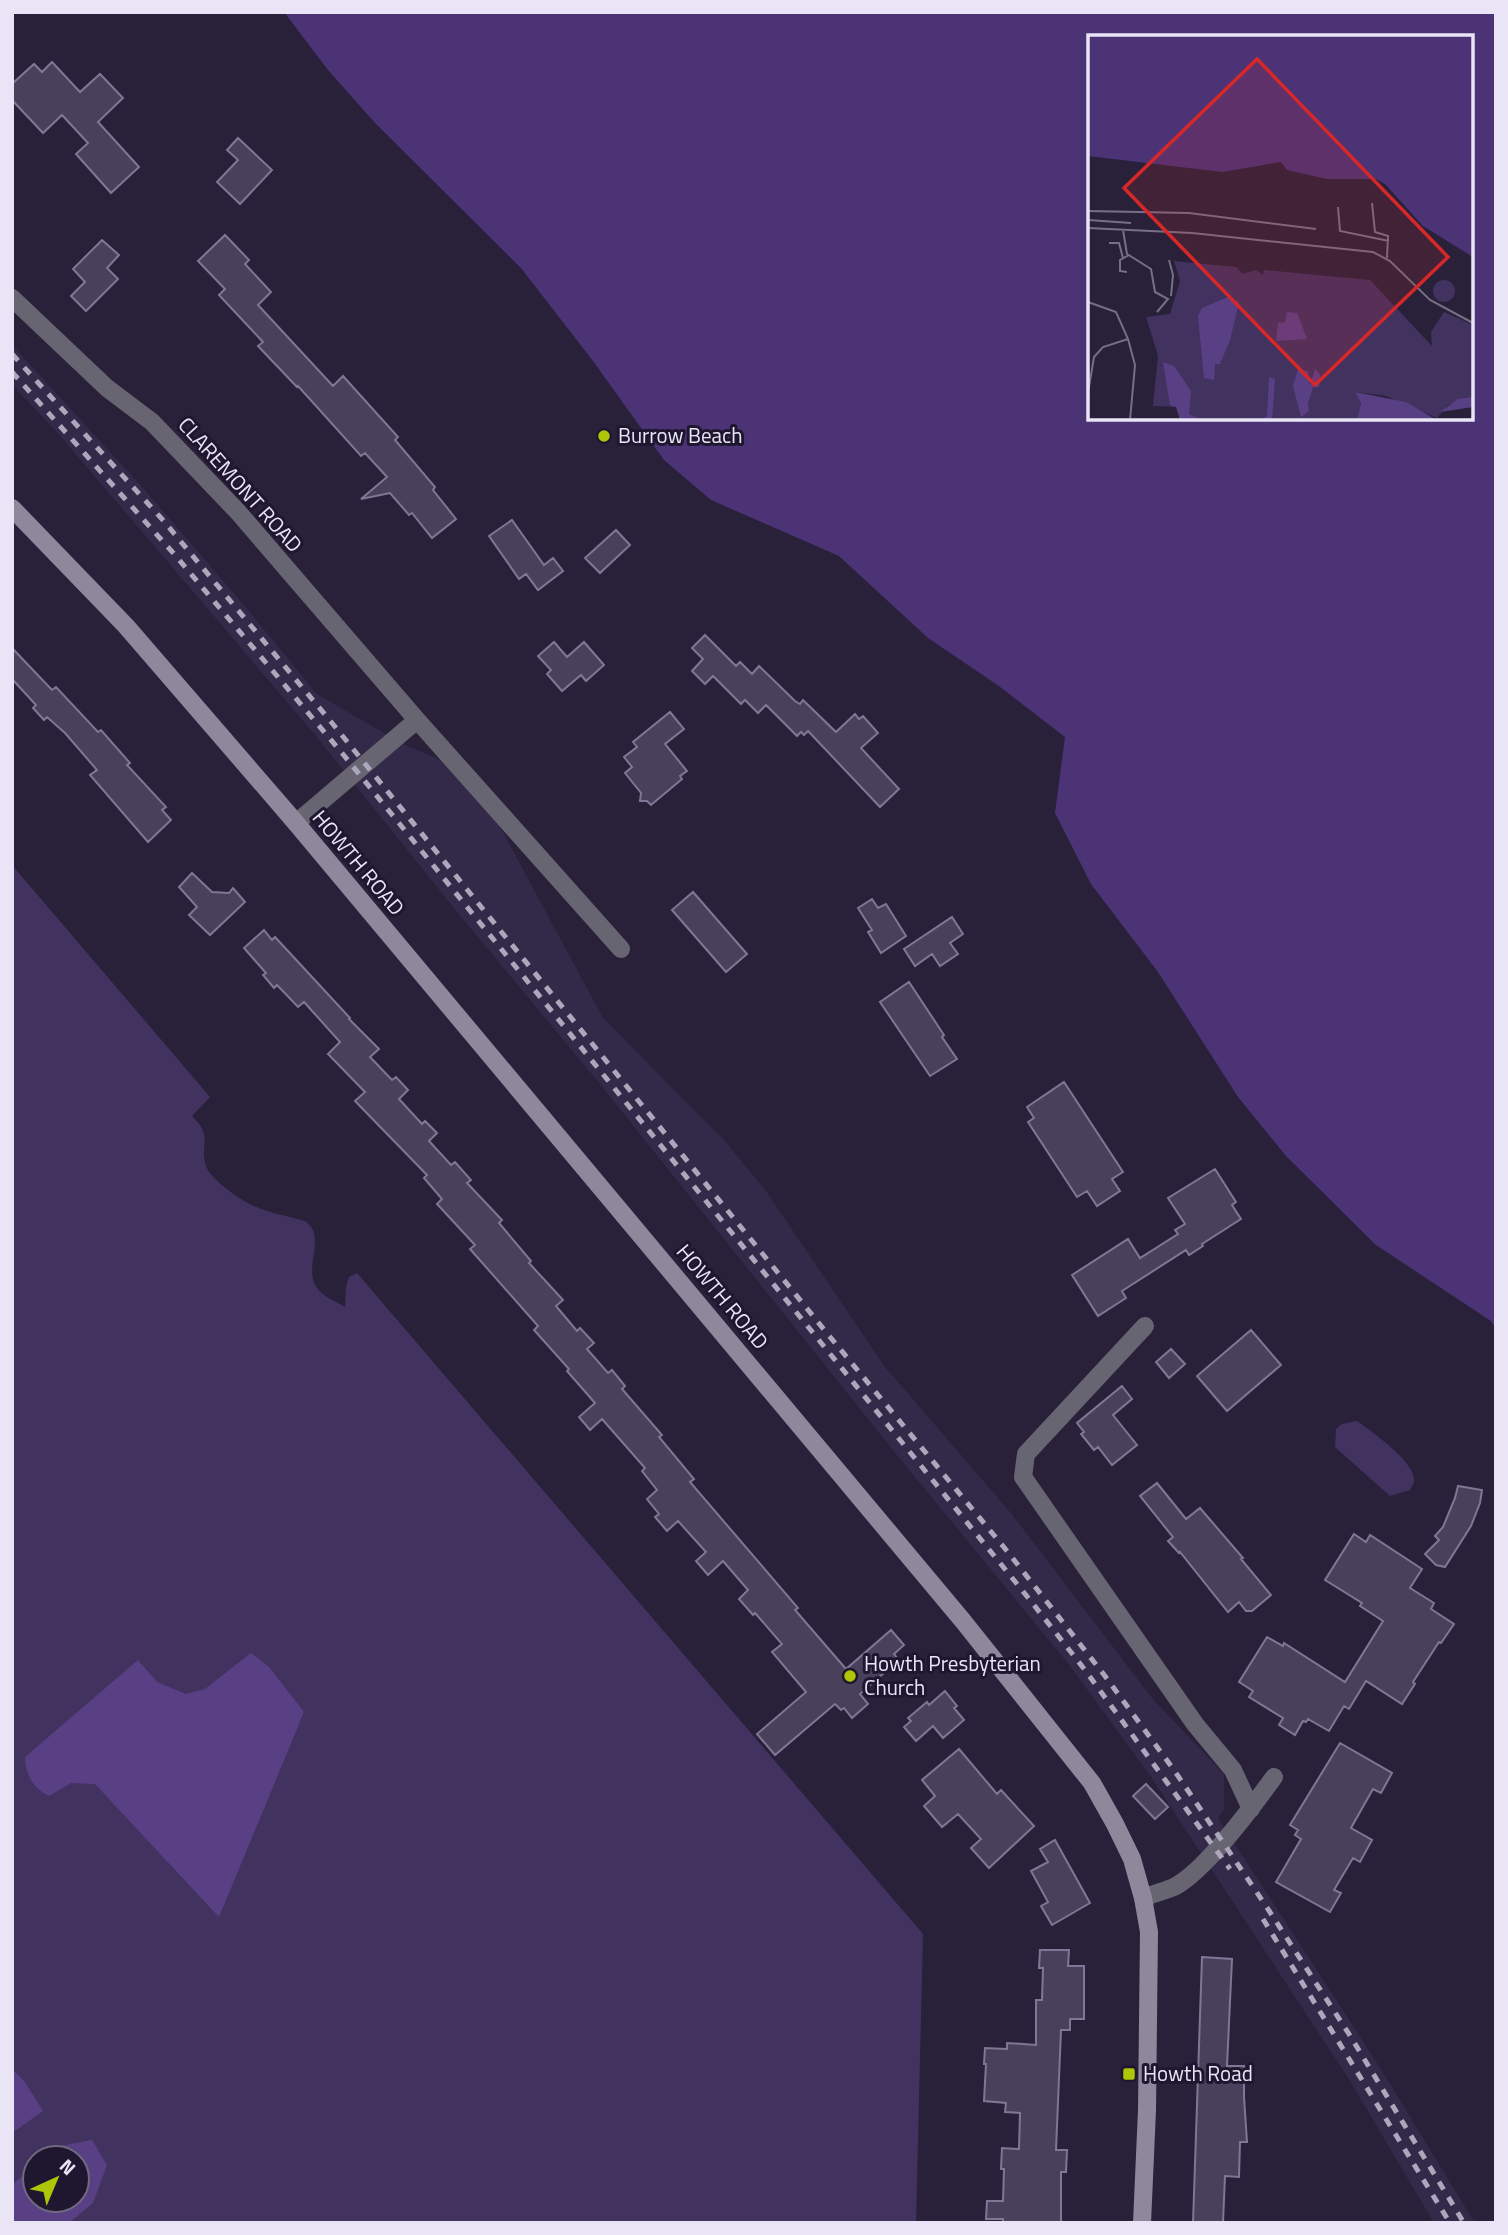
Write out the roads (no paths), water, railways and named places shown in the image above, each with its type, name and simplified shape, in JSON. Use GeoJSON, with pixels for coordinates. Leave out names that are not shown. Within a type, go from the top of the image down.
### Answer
{"type":"FeatureCollection","features":[{"type":"Feature","properties":{"kind":"main road","name":"HOWTH ROAD"},"geometry":{"type":"LineString","coordinates":[[12,508],[126,626],[296,823],[1007,1674],[1092,1783],[1132,1859],[1149,1932],[1142,2223]]}},
{"type":"Feature","properties":{"kind":"street","name":"CLAREMONT ROAD"},"geometry":{"type":"LineString","coordinates":[[12,298],[107,388],[152,422],[238,512],[417,720],[621,949]]}},
{"type":"Feature","properties":{"kind":"street"},"geometry":{"type":"LineString","coordinates":[[296,823],[417,720]]}},
{"type":"Feature","properties":{"kind":"street"},"geometry":{"type":"LineString","coordinates":[[1145,1326],[1026,1454],[1023,1477],[1195,1724],[1233,1770],[1251,1809]]}},
{"type":"Feature","properties":{"kind":"street"},"geometry":{"type":"LineString","coordinates":[[1143,1898],[1176,1886],[1200,1866],[1251,1809],[1274,1777]]}},
{"type":"Feature","properties":{"kind":"railway"},"geometry":{"type":"LineString","coordinates":[[12,354],[162,519],[332,723],[1007,1551],[1105,1676],[1174,1770],[1266,1906],[1349,2034],[1464,2223]]}},
{"type":"Feature","properties":{"kind":"railway"},"geometry":{"type":"LineString","coordinates":[[12,372],[175,555],[342,753],[1030,1600],[1085,1670],[1230,1869]]}},
{"type":"Feature","properties":{"kind":"railway"},"geometry":{"type":"LineString","coordinates":[[1263,1919],[1450,2223]]}},
{"type":"Feature","properties":{"kind":"place","name":"Burrow Beach"},"geometry":{"type":"Point","coordinates":[604,436]}},
{"type":"Feature","properties":{"kind":"place","name":"Howth Presbyterian Church"},"geometry":{"type":"Point","coordinates":[850,1676]}},
{"type":"Feature","properties":{"kind":"place","name":"Howth Road"},"geometry":{"type":"Point","coordinates":[1129,2074]}}]}
